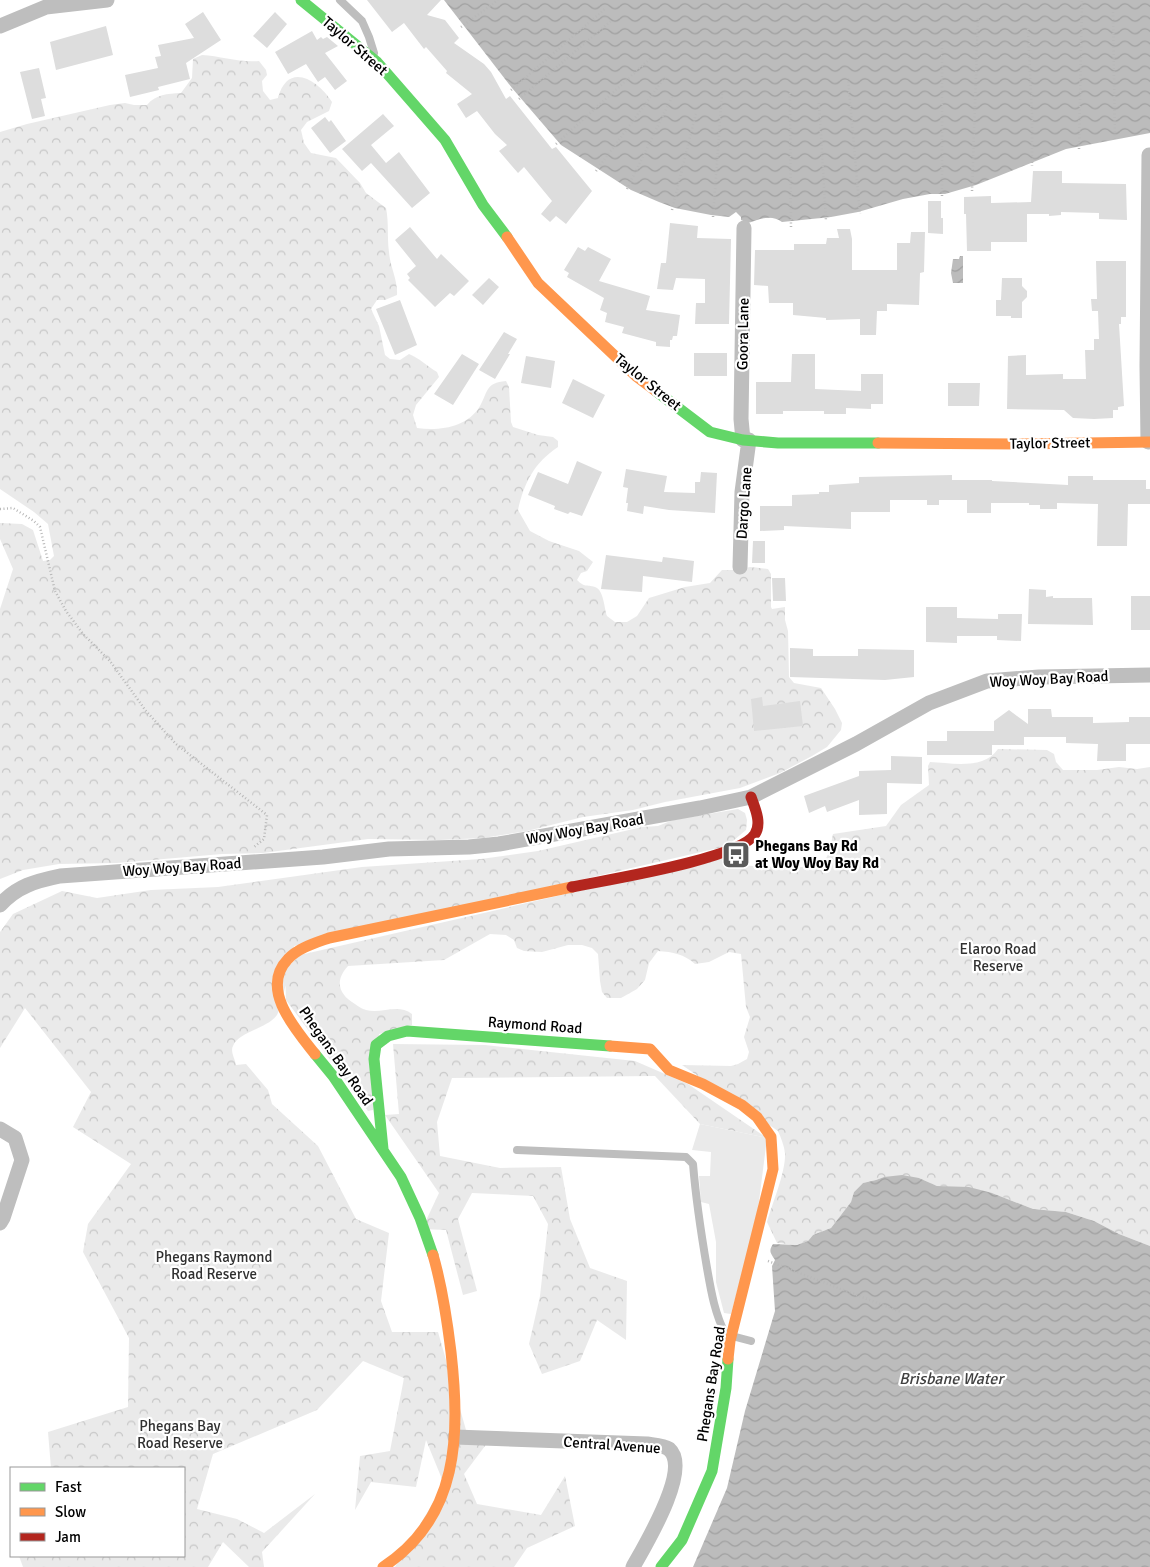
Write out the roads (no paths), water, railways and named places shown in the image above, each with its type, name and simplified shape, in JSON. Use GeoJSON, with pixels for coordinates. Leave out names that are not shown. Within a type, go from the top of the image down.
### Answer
{"type":"FeatureCollection","features":[{"type":"Feature","properties":{"kind":"street"},"geometry":{"type":"LineString","coordinates":[[0,26],[46,7],[107,0]]}},
{"type":"Feature","properties":{"kind":"street","name":"Taylor Street"},"geometry":{"type":"LineString","coordinates":[[301,0],[377,62],[445,140],[482,205],[512,244],[538,283],[644,382],[710,432],[746,440],[778,443],[1149,442]]}},
{"type":"Feature","properties":{"kind":"street"},"geometry":{"type":"LineString","coordinates":[[1148,155],[1147,356],[1149,442]]}},
{"type":"Feature","properties":{"kind":"street","name":"Goora Lane"},"geometry":{"type":"LineString","coordinates":[[744,228],[742,419],[746,440]]}},
{"type":"Feature","properties":{"kind":"street","name":"Dargo Lane"},"geometry":{"type":"LineString","coordinates":[[740,567],[742,492],[746,440]]}},
{"type":"Feature","properties":{"kind":"street","name":"Woy Woy Bay Road"},"geometry":{"type":"LineString","coordinates":[[0,905],[15,890],[21,887],[60,876],[323,857],[389,849],[470,847],[499,844],[700,808],[751,797],[840,752],[930,703],[987,681],[1039,676],[1150,675]]}},
{"type":"Feature","properties":{"kind":"street","name":"Phegans Bay Road"},"geometry":{"type":"LineString","coordinates":[[383,1567],[409,1548],[420,1535],[435,1509],[447,1481],[456,1437],[454,1386],[441,1283],[419,1214],[400,1175],[326,1068],[294,1027],[282,1003],[278,985],[280,967],[298,950],[329,938],[696,861],[733,851],[756,833],[758,828],[751,797]]}},
{"type":"Feature","properties":{"kind":"street","name":"Raymond Road"},"geometry":{"type":"LineString","coordinates":[[383,1152],[374,1059],[376,1045],[388,1036],[407,1031],[650,1049],[669,1070],[703,1084],[742,1105],[757,1117],[770,1137]]}},
{"type":"Feature","properties":{"kind":"street"},"geometry":{"type":"LineString","coordinates":[[0,1129],[14,1138],[22,1160],[0,1223]]}},
{"type":"Feature","properties":{"kind":"street","name":"Phegans Bay Road"},"geometry":{"type":"LineString","coordinates":[[661,1567],[682,1540],[712,1471],[726,1388],[731,1339],[773,1169],[770,1137]]}},
{"type":"Feature","properties":{"kind":"street","name":"Central Avenue"},"geometry":{"type":"LineString","coordinates":[[456,1437],[647,1444],[669,1449],[674,1456],[676,1466],[672,1487],[665,1506],[632,1567]]}},
{"type":"Feature","properties":{"kind":"lane"},"geometry":{"type":"LineString","coordinates":[[340,0],[362,22],[377,62]]}},
{"type":"Feature","properties":{"kind":"lane"},"geometry":{"type":"LineString","coordinates":[[518,1150],[686,1157],[690,1160],[694,1164],[696,1206],[710,1286],[722,1328],[731,1339],[750,1341]]}},
{"type":"Feature","properties":{"kind":"water"},"geometry":{"type":"Polygon","coordinates":[[[444,0],[1150,0],[1150,133],[1066,149],[976,185],[945,194],[930,194],[903,199],[858,212],[831,217],[782,222],[774,218],[765,218],[748,223],[741,220],[741,217],[736,212],[729,217],[711,215],[675,208],[659,202],[631,190],[561,145],[512,88],[444,0]]]}},
{"type":"Feature","properties":{"kind":"water"},"geometry":{"type":"Polygon","coordinates":[[[960,256],[963,256],[963,283],[953,283],[951,273],[953,259],[959,259],[960,256]]]}},
{"type":"Feature","properties":{"kind":"water","name":"Brisbane Water"},"geometry":{"type":"Polygon","coordinates":[[[902,1175],[919,1178],[937,1186],[969,1187],[992,1193],[1033,1209],[1066,1212],[1094,1221],[1119,1234],[1150,1246],[1150,1567],[693,1567],[727,1488],[745,1411],[775,1311],[772,1266],[775,1260],[771,1247],[773,1244],[797,1245],[808,1241],[813,1235],[831,1228],[851,1202],[854,1192],[863,1183],[884,1177],[902,1175]]]}},
{"type":"Feature","properties":{"kind":"place","name":"Phegans Bay Rd at Woy Woy Bay Rd"},"geometry":{"type":"Point","coordinates":[736,855]}},
{"type":"Feature","properties":{"kind":"park label","name":"Elaroo Road Reserve"},"geometry":{"type":"Point","coordinates":[998,958]}},
{"type":"Feature","properties":{"kind":"park label","name":"Phegans Raymond Road Reserve"},"geometry":{"type":"Point","coordinates":[214,1266]}},
{"type":"Feature","properties":{"kind":"park label","name":"Phegans Bay Road Reserve"},"geometry":{"type":"Point","coordinates":[180,1434]}}]}
